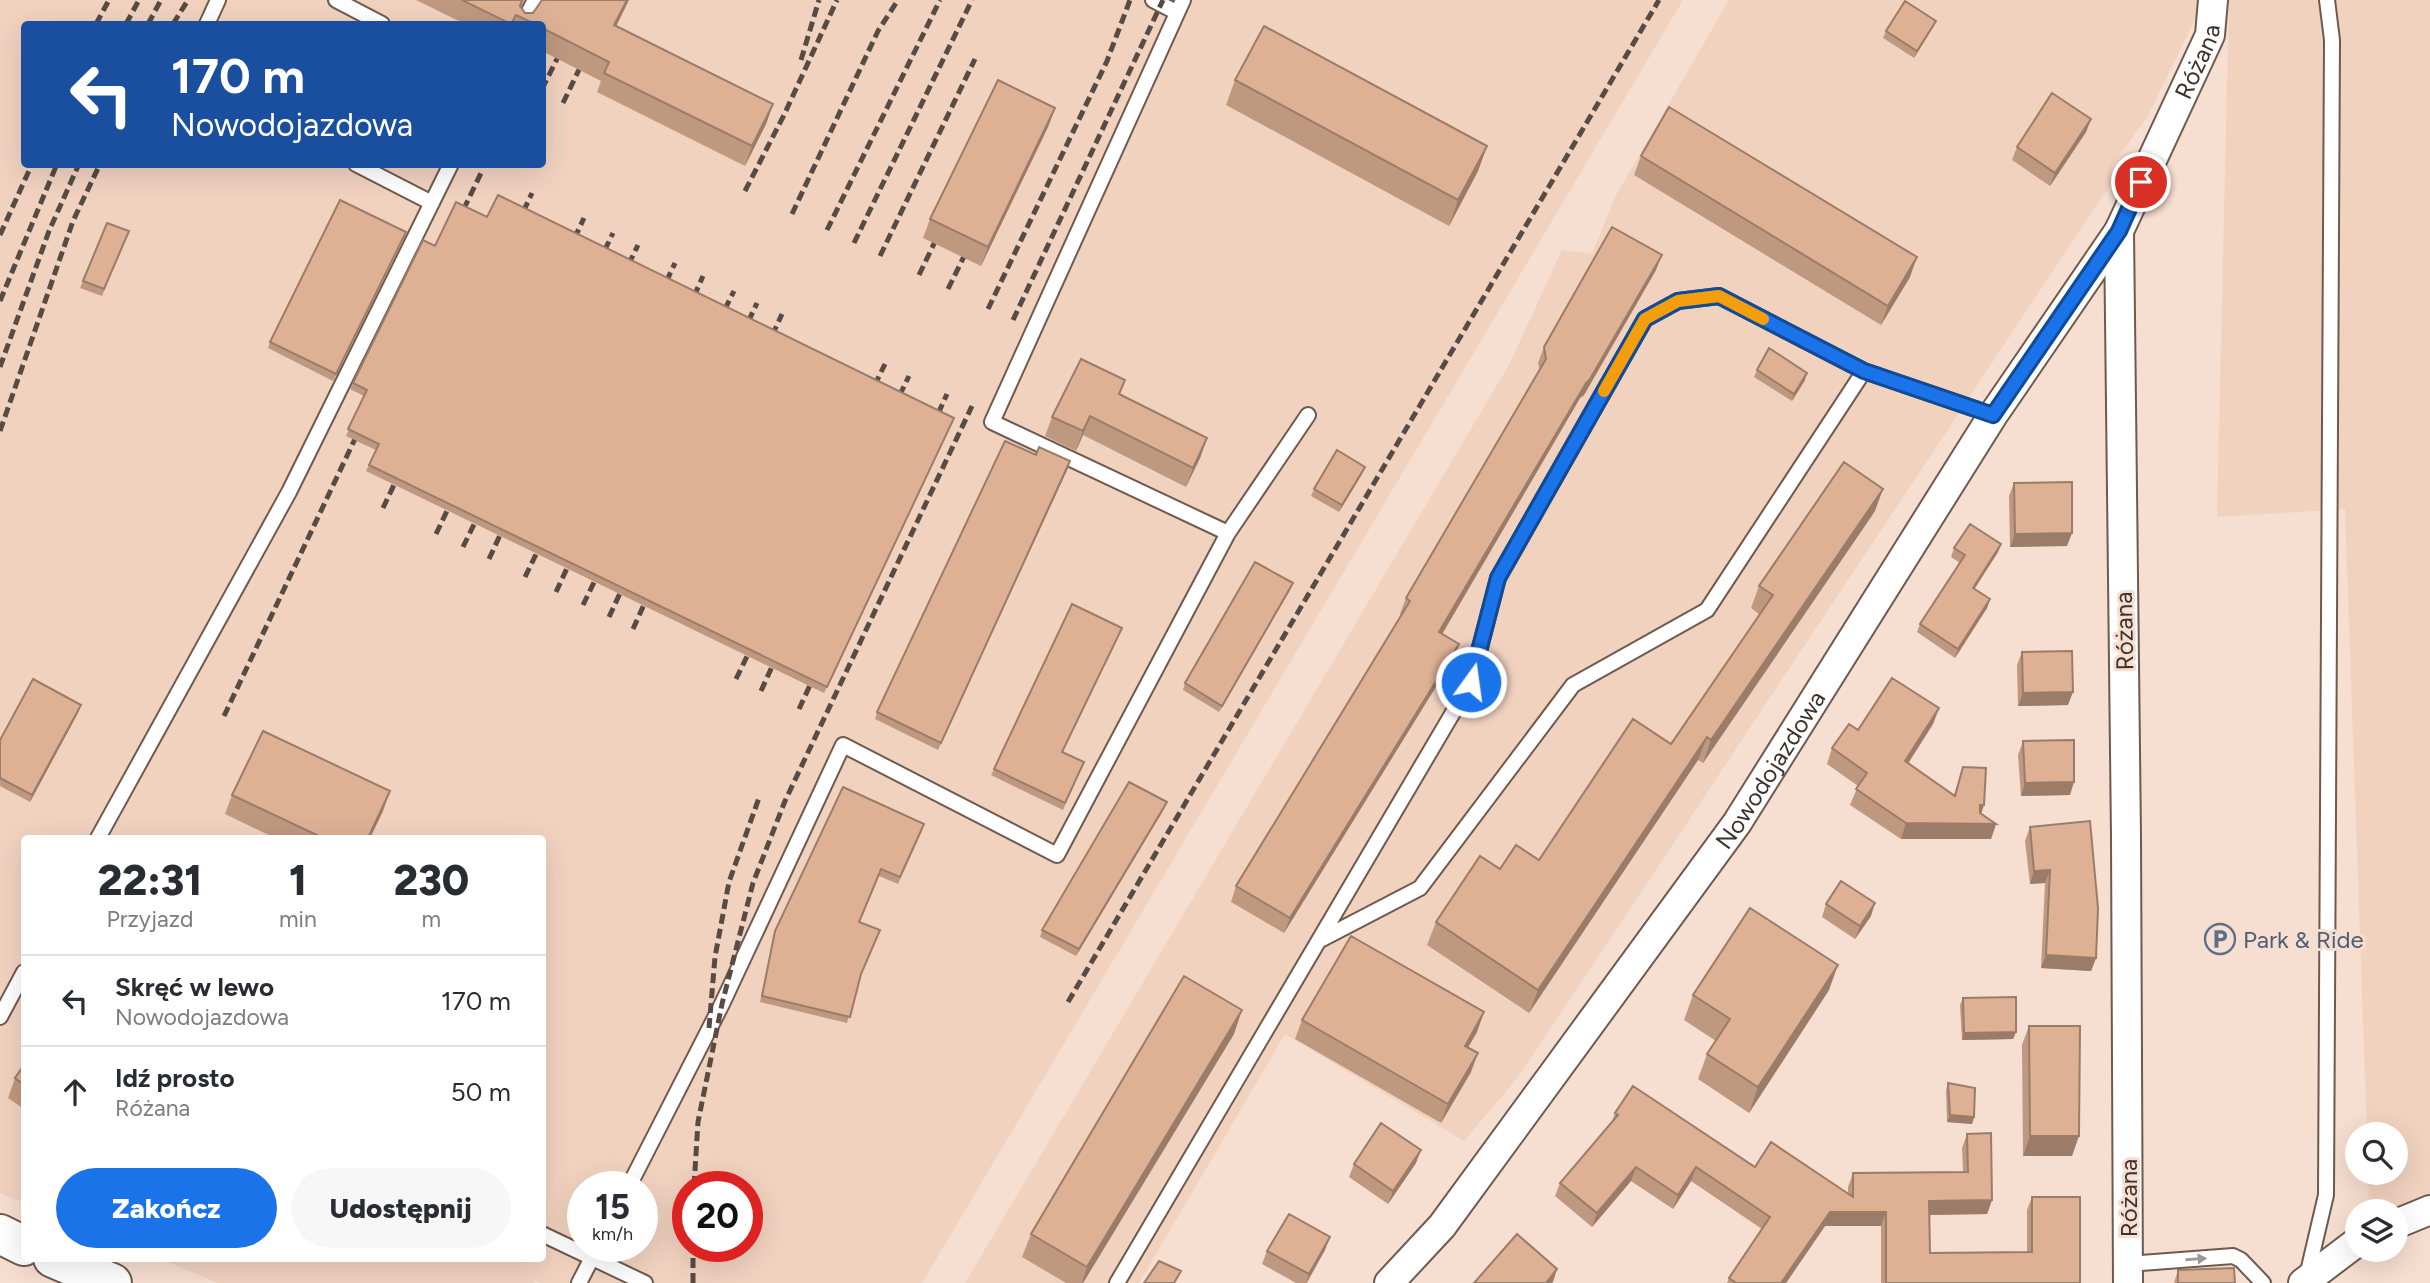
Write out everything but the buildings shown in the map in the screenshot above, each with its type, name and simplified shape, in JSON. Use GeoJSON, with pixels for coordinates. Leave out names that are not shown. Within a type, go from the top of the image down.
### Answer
{"type":"FeatureCollection","features":[{"type":"Feature","properties":{"kind":"street","name":"Różana"},"geometry":{"type":"LineString","coordinates":[[2128,1274],[2119,231],[2210,35],[2213,0]]}},
{"type":"Feature","properties":{"kind":"street","name":"Nowodojazdowa"},"geometry":{"type":"LineString","coordinates":[[1389,1283],[1442,1226],[1737,823],[1993,415],[2119,231]]}},
{"type":"Feature","properties":{"kind":"street"},"geometry":{"type":"LineString","coordinates":[[2408,1219],[2430,1210]]}},
{"type":"Feature","properties":{"kind":"street"},"geometry":{"type":"LineString","coordinates":[[2304,1282],[2345,1251]]}},
{"type":"Feature","properties":{"kind":"street"},"geometry":{"type":"LineString","coordinates":[[62,1262],[112,1283]]}},
{"type":"Feature","properties":{"kind":"lane"},"geometry":{"type":"LineString","coordinates":[[208,21],[218,0]]}},
{"type":"Feature","properties":{"kind":"lane"},"geometry":{"type":"LineString","coordinates":[[336,0],[376,21]]}},
{"type":"Feature","properties":{"kind":"lane"},"geometry":{"type":"LineString","coordinates":[[524,21],[535,0]]}},
{"type":"Feature","properties":{"kind":"lane"},"geometry":{"type":"LineString","coordinates":[[1153,0],[1180,6],[992,422],[1228,533]]}},
{"type":"Feature","properties":{"kind":"lane"},"geometry":{"type":"LineString","coordinates":[[2304,1282],[2326,1195],[2332,54],[2327,0]]}},
{"type":"Feature","properties":{"kind":"lane"},"geometry":{"type":"LineString","coordinates":[[364,168],[432,203]]}},
{"type":"Feature","properties":{"kind":"lane"},"geometry":{"type":"LineString","coordinates":[[100,835],[289,492],[448,168]]}},
{"type":"Feature","properties":{"kind":"lane"},"geometry":{"type":"LineString","coordinates":[[1117,1283],[1471,682],[1498,578],[1645,319],[1678,301],[1719,296],[1864,371],[1993,415]]}},
{"type":"Feature","properties":{"kind":"lane"},"geometry":{"type":"LineString","coordinates":[[1321,939],[1420,888],[1573,685],[1707,610],[1864,371]]}},
{"type":"Feature","properties":{"kind":"lane"},"geometry":{"type":"LineString","coordinates":[[637,1171],[722,1004],[843,745],[1057,855],[1228,533],[1308,415]]}},
{"type":"Feature","properties":{"kind":"lane"},"geometry":{"type":"LineString","coordinates":[[0,1017],[21,980]]}},
{"type":"Feature","properties":{"kind":"lane"},"geometry":{"type":"LineString","coordinates":[[546,1235],[567,1242]]}},
{"type":"Feature","properties":{"kind":"lane"},"geometry":{"type":"LineString","coordinates":[[2128,1274],[2232,1256],[2241,1260],[2263,1283]]}},
{"type":"Feature","properties":{"kind":"lane"},"geometry":{"type":"LineString","coordinates":[[579,1283],[590,1262]]}},
{"type":"Feature","properties":{"kind":"lane"},"geometry":{"type":"LineString","coordinates":[[611,1262],[645,1283]]}},
{"type":"Feature","properties":{"kind":"shaded area"},"geometry":{"type":"Polygon","coordinates":[[[0,0],[1683,0],[922,1283],[540,1283],[535,1280],[533,1283],[218,1283],[168,1262],[546,1262],[546,835],[21,835],[21,1202],[0,1193],[0,0]]]}},
{"type":"Feature","properties":{"kind":"shaded area"},"geometry":{"type":"Polygon","coordinates":[[[1729,0],[2199,0],[2199,11],[2148,116],[2111,167],[2112,182],[1519,1076],[1464,1141],[1285,1034],[1139,1283],[965,1283],[1510,363],[1562,250],[1592,254],[1615,197],[1729,0]]]}},
{"type":"Feature","properties":{"kind":"shaded area"},"geometry":{"type":"Polygon","coordinates":[[[2229,0],[2430,0],[2430,1208],[2408,1209],[2408,1199],[2369,1199],[2368,1185],[2408,1185],[2408,1122],[2367,1122],[2345,509],[2217,517],[2229,0]]]}},
{"type":"Feature","properties":{"kind":"railway"},"geometry":{"type":"LineString","coordinates":[[98,21],[109,0]]}},
{"type":"Feature","properties":{"kind":"railway"},"geometry":{"type":"LineString","coordinates":[[128,21],[139,0]]}},
{"type":"Feature","properties":{"kind":"railway"},"geometry":{"type":"LineString","coordinates":[[150,21],[161,0]]}},
{"type":"Feature","properties":{"kind":"railway"},"geometry":{"type":"LineString","coordinates":[[175,21],[188,0]]}},
{"type":"Feature","properties":{"kind":"railway"},"geometry":{"type":"LineString","coordinates":[[801,60],[819,0]]}},
{"type":"Feature","properties":{"kind":"railway"},"geometry":{"type":"LineString","coordinates":[[745,191],[784,115],[837,0]]}},
{"type":"Feature","properties":{"kind":"railway"},"geometry":{"type":"LineString","coordinates":[[792,214],[878,31],[898,0]]}},
{"type":"Feature","properties":{"kind":"railway"},"geometry":{"type":"LineString","coordinates":[[827,230],[940,0]]}},
{"type":"Feature","properties":{"kind":"railway"},"geometry":{"type":"LineString","coordinates":[[854,243],[972,0]]}},
{"type":"Feature","properties":{"kind":"railway"},"geometry":{"type":"LineString","coordinates":[[988,309],[1107,61],[1130,0]]}},
{"type":"Feature","properties":{"kind":"railway"},"geometry":{"type":"LineString","coordinates":[[1013,320],[1163,0]]}},
{"type":"Feature","properties":{"kind":"railway"},"geometry":{"type":"LineString","coordinates":[[1068,1002],[1659,0]]}},
{"type":"Feature","properties":{"kind":"railway"},"geometry":{"type":"LineString","coordinates":[[546,81],[566,41]]}},
{"type":"Feature","properties":{"kind":"railway"},"geometry":{"type":"LineString","coordinates":[[563,103],[587,53]]}},
{"type":"Feature","properties":{"kind":"railway"},"geometry":{"type":"LineString","coordinates":[[880,256],[975,59]]}},
{"type":"Feature","properties":{"kind":"railway"},"geometry":{"type":"LineString","coordinates":[[0,235],[30,168]]}},
{"type":"Feature","properties":{"kind":"railway"},"geometry":{"type":"LineString","coordinates":[[0,301],[55,168]]}},
{"type":"Feature","properties":{"kind":"railway"},"geometry":{"type":"LineString","coordinates":[[0,367],[49,231],[77,168]]}},
{"type":"Feature","properties":{"kind":"railway"},"geometry":{"type":"LineString","coordinates":[[0,431],[73,221],[98,168]]}},
{"type":"Feature","properties":{"kind":"railway"},"geometry":{"type":"LineString","coordinates":[[457,223],[483,169]]}},
{"type":"Feature","properties":{"kind":"railway"},"geometry":{"type":"LineString","coordinates":[[517,225],[532,193]]}},
{"type":"Feature","properties":{"kind":"railway"},"geometry":{"type":"LineString","coordinates":[[568,252],[584,218]]}},
{"type":"Feature","properties":{"kind":"railway"},"geometry":{"type":"LineString","coordinates":[[919,275],[943,225]]}},
{"type":"Feature","properties":{"kind":"railway"},"geometry":{"type":"LineString","coordinates":[[598,264],[613,233]]}},
{"type":"Feature","properties":{"kind":"railway"},"geometry":{"type":"LineString","coordinates":[[948,289],[971,242]]}},
{"type":"Feature","properties":{"kind":"railway"},"geometry":{"type":"LineString","coordinates":[[622,278],[638,245]]}},
{"type":"Feature","properties":{"kind":"railway"},"geometry":{"type":"LineString","coordinates":[[660,295],[675,263]]}},
{"type":"Feature","properties":{"kind":"railway"},"geometry":{"type":"LineString","coordinates":[[688,310],[703,276]]}},
{"type":"Feature","properties":{"kind":"railway"},"geometry":{"type":"LineString","coordinates":[[718,323],[734,291]]}},
{"type":"Feature","properties":{"kind":"railway"},"geometry":{"type":"LineString","coordinates":[[742,335],[757,303]]}},
{"type":"Feature","properties":{"kind":"railway"},"geometry":{"type":"LineString","coordinates":[[766,349],[782,314]]}},
{"type":"Feature","properties":{"kind":"railway"},"geometry":{"type":"LineString","coordinates":[[868,399],[885,364]]}},
{"type":"Feature","properties":{"kind":"railway"},"geometry":{"type":"LineString","coordinates":[[893,409],[909,376]]}},
{"type":"Feature","properties":{"kind":"railway"},"geometry":{"type":"LineString","coordinates":[[932,427],[947,394]]}},
{"type":"Feature","properties":{"kind":"railway"},"geometry":{"type":"LineString","coordinates":[[695,1171],[698,1122],[722,1004],[753,883],[785,801],[972,406]]}},
{"type":"Feature","properties":{"kind":"railway"},"geometry":{"type":"LineString","coordinates":[[224,716],[363,422]]}},
{"type":"Feature","properties":{"kind":"railway"},"geometry":{"type":"LineString","coordinates":[[383,508],[402,468]]}},
{"type":"Feature","properties":{"kind":"railway"},"geometry":{"type":"LineString","coordinates":[[436,534],[456,492]]}},
{"type":"Feature","properties":{"kind":"railway"},"geometry":{"type":"LineString","coordinates":[[463,547],[482,508]]}},
{"type":"Feature","properties":{"kind":"railway"},"geometry":{"type":"LineString","coordinates":[[489,559],[508,518]]}},
{"type":"Feature","properties":{"kind":"railway"},"geometry":{"type":"LineString","coordinates":[[525,577],[544,538]]}},
{"type":"Feature","properties":{"kind":"railway"},"geometry":{"type":"LineString","coordinates":[[556,592],[575,551]]}},
{"type":"Feature","properties":{"kind":"railway"},"geometry":{"type":"LineString","coordinates":[[583,605],[602,566]]}},
{"type":"Feature","properties":{"kind":"railway"},"geometry":{"type":"LineString","coordinates":[[609,617],[628,576]]}},
{"type":"Feature","properties":{"kind":"railway"},"geometry":{"type":"LineString","coordinates":[[633,629],[651,589]]}},
{"type":"Feature","properties":{"kind":"railway"},"geometry":{"type":"LineString","coordinates":[[736,679],[755,640]]}},
{"type":"Feature","properties":{"kind":"railway"},"geometry":{"type":"LineString","coordinates":[[761,691],[780,649]]}},
{"type":"Feature","properties":{"kind":"railway"},"geometry":{"type":"LineString","coordinates":[[799,709],[818,668]]}},
{"type":"Feature","properties":{"kind":"railway"},"geometry":{"type":"LineString","coordinates":[[709,1028],[715,957],[729,882],[760,795]]}},
{"type":"Feature","properties":{"kind":"railway"},"geometry":{"type":"LineString","coordinates":[[693,1262],[693,1283]]}},
{"type":"Feature","properties":{"kind":"slow traffic"},"geometry":{"type":"LineString","coordinates":[[1604,391],[1645,319],[1678,301],[1719,296],[1763,319]]}},
{"type":"Feature","properties":{"kind":"place","name":"Park & Ride"},"geometry":{"type":"Point","coordinates":[2220,939]}},
{"type":"Feature","properties":{"kind":"route"},"geometry":{"type":"LineString","coordinates":[[1471,682],[1498,578],[1645,319],[1678,301],[1719,296],[1864,371],[1993,415],[2119,231],[2141,182]]}}]}
